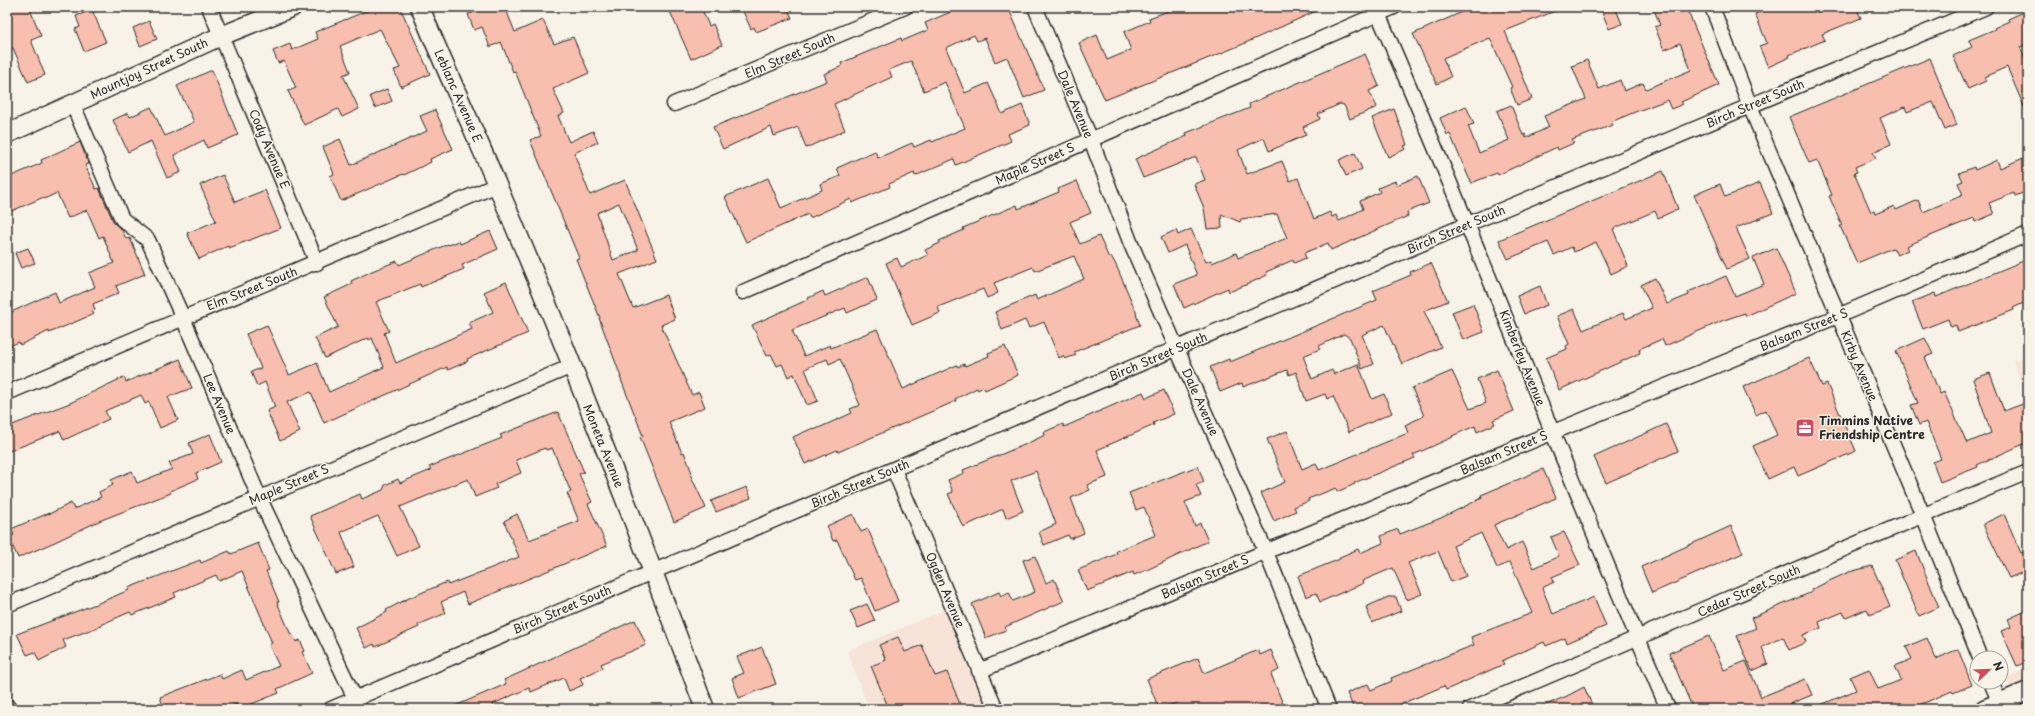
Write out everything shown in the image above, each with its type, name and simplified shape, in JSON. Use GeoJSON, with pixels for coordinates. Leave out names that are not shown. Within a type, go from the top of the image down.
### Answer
{"type":"FeatureCollection","features":[{"type":"Feature","properties":{"kind":"street","name":"Cody Avenue E"},"geometry":{"type":"LineString","coordinates":[[209,7],[317,262]]}},
{"type":"Feature","properties":{"kind":"street","name":"Mountjoy Street South"},"geometry":{"type":"LineString","coordinates":[[7,134],[221,36],[293,7]]}},
{"type":"Feature","properties":{"kind":"street","name":"Leblanc Avenue E"},"geometry":{"type":"LineString","coordinates":[[420,7],[497,185]]}},
{"type":"Feature","properties":{"kind":"street","name":"Elm Street South"},"geometry":{"type":"LineString","coordinates":[[674,104],[905,7]]}},
{"type":"Feature","properties":{"kind":"street","name":"Dale Avenue"},"geometry":{"type":"LineString","coordinates":[[1035,7],[1091,140],[1131,244],[1266,552],[1329,709]]}},
{"type":"Feature","properties":{"kind":"street","name":"Maple Street S"},"geometry":{"type":"LineString","coordinates":[[742,292],[1091,140],[1376,10],[1394,7]]}},
{"type":"Feature","properties":{"kind":"street","name":"Kirby Avenue"},"geometry":{"type":"LineString","coordinates":[[1712,7],[1750,106],[1922,515],[1977,650]]}},
{"type":"Feature","properties":{"kind":"street","name":"Birch Street South"},"geometry":{"type":"LineString","coordinates":[[331,709],[358,704],[653,571],[894,470],[1468,224],[1986,7]]}},
{"type":"Feature","properties":{"kind":"street","name":"Kimberley Avenue"},"geometry":{"type":"LineString","coordinates":[[1376,10],[1468,224],[1551,433],[1668,709]]}},
{"type":"Feature","properties":{"kind":"street","name":"Lee Avenue"},"geometry":{"type":"LineString","coordinates":[[73,105],[122,218],[148,240],[184,318],[258,497],[358,704]]}},
{"type":"Feature","properties":{"kind":"street","name":"Elm Street South"},"geometry":{"type":"LineString","coordinates":[[7,393],[497,185]]}},
{"type":"Feature","properties":{"kind":"street","name":"Moneta Avenue"},"geometry":{"type":"LineString","coordinates":[[497,185],[572,366],[653,571],[704,709]]}},
{"type":"Feature","properties":{"kind":"street","name":"Balsam Street S"},"geometry":{"type":"LineString","coordinates":[[979,671],[1551,433],[1838,316],[2028,234]]}},
{"type":"Feature","properties":{"kind":"street","name":"Maple Street S"},"geometry":{"type":"LineString","coordinates":[[7,605],[258,497],[572,366]]}},
{"type":"Feature","properties":{"kind":"street","name":"Ogden Avenue"},"geometry":{"type":"LineString","coordinates":[[894,470],[996,709]]}},
{"type":"Feature","properties":{"kind":"street","name":"Cedar Street South"},"geometry":{"type":"LineString","coordinates":[[1470,709],[1638,639],[1922,515],[2028,472]]}},
{"type":"Feature","properties":{"kind":"street"},"geometry":{"type":"LineString","coordinates":[[1992,690],[1993,706],[2028,690]]}},
{"type":"Feature","properties":{"kind":"shaded area"},"geometry":{"type":"Polygon","coordinates":[[[2028,355],[2028,399],[2013,361],[2028,355]]]}},
{"type":"Feature","properties":{"kind":"shaded area"},"geometry":{"type":"Polygon","coordinates":[[[947,609],[988,709],[869,709],[847,651],[947,609]]]}},
{"type":"Feature","properties":{"kind":"shaded area"},"geometry":{"type":"Polygon","coordinates":[[[2028,668],[2028,709],[2018,709],[2009,686],[2009,677],[2028,668]]]}},
{"type":"Feature","properties":{"kind":"building"},"geometry":{"type":"Polygon","coordinates":[[[7,7],[29,7],[41,36],[31,40],[45,75],[28,82],[13,48],[7,50],[7,7]]]}},
{"type":"Feature","properties":{"kind":"building"},"geometry":{"type":"Polygon","coordinates":[[[376,7],[400,7],[430,74],[401,87],[394,70],[400,68],[380,29],[340,46],[350,72],[343,75],[359,109],[342,117],[338,109],[304,125],[288,91],[296,88],[284,61],[278,63],[273,51],[290,44],[292,50],[318,39],[315,32],[376,7]]]}},
{"type":"Feature","properties":{"kind":"building"},"geometry":{"type":"Polygon","coordinates":[[[471,7],[505,7],[515,32],[543,20],[554,44],[573,37],[589,73],[553,89],[564,113],[558,116],[569,142],[593,131],[598,142],[574,153],[590,195],[625,180],[657,259],[619,274],[633,308],[666,295],[675,319],[661,325],[692,395],[699,392],[705,407],[669,422],[682,453],[684,452],[692,473],[690,474],[706,508],[674,522],[640,437],[643,436],[620,377],[600,318],[576,259],[579,258],[530,140],[541,136],[515,71],[513,72],[501,42],[490,47],[482,27],[474,30],[468,14],[473,13],[471,7]],[[619,203],[597,213],[613,260],[638,250],[619,203]]]}},
{"type":"Feature","properties":{"kind":"building"},"geometry":{"type":"Polygon","coordinates":[[[668,7],[701,7],[709,26],[713,24],[722,45],[691,59],[668,7]]]}},
{"type":"Feature","properties":{"kind":"building"},"geometry":{"type":"Polygon","coordinates":[[[741,7],[787,7],[792,18],[756,32],[754,27],[751,29],[741,7]]]}},
{"type":"Feature","properties":{"kind":"building"},"geometry":{"type":"Polygon","coordinates":[[[962,7],[1008,7],[1044,90],[1024,98],[1007,57],[995,62],[985,38],[977,41],[974,35],[946,48],[965,93],[988,83],[1002,114],[1022,105],[1030,125],[1008,134],[1011,141],[956,165],[954,159],[915,176],[914,173],[889,184],[890,187],[852,203],[851,199],[810,218],[808,214],[746,242],[725,197],[768,178],[781,208],[822,190],[820,184],[840,176],[837,168],[875,151],[878,158],[912,143],[914,147],[931,140],[932,142],[965,128],[945,82],[924,91],[911,61],[889,70],[892,77],[834,104],[845,130],[806,148],[798,127],[774,136],[771,127],[723,149],[713,127],[827,81],[824,74],[842,66],[841,63],[901,38],[902,41],[928,30],[925,23],[962,7]]]}},
{"type":"Feature","properties":{"kind":"building"},"geometry":{"type":"Polygon","coordinates":[[[1179,7],[1325,7],[1241,45],[1105,100],[1079,43],[1097,35],[1107,60],[1131,50],[1124,32],[1150,21],[1149,18],[1179,7]]]}},
{"type":"Feature","properties":{"kind":"building"},"geometry":{"type":"Polygon","coordinates":[[[1473,7],[1565,7],[1505,31],[1532,99],[1517,105],[1510,88],[1512,87],[1490,38],[1443,58],[1451,77],[1437,84],[1413,34],[1473,7]]]}},
{"type":"Feature","properties":{"kind":"building"},"geometry":{"type":"Polygon","coordinates":[[[1600,7],[1615,7],[1622,24],[1609,29],[1600,7]]]}},
{"type":"Feature","properties":{"kind":"building"},"geometry":{"type":"Polygon","coordinates":[[[1653,7],[1686,7],[1719,85],[1681,102],[1683,104],[1671,109],[1667,100],[1635,112],[1611,122],[1613,125],[1572,140],[1574,143],[1558,150],[1557,147],[1498,175],[1497,173],[1471,183],[1450,134],[1447,135],[1440,118],[1466,106],[1474,124],[1468,126],[1479,153],[1509,140],[1497,111],[1511,105],[1523,135],[1525,134],[1526,138],[1549,127],[1544,116],[1586,99],[1572,66],[1587,60],[1599,89],[1620,80],[1624,91],[1643,83],[1646,89],[1691,70],[1680,43],[1664,50],[1655,27],[1660,25],[1653,7]]]}},
{"type":"Feature","properties":{"kind":"building"},"geometry":{"type":"Polygon","coordinates":[[[1773,7],[1856,7],[1861,18],[1822,34],[1825,40],[1789,55],[1790,57],[1768,67],[1759,46],[1767,43],[1755,14],[1773,7]]]}},
{"type":"Feature","properties":{"kind":"building"},"geometry":{"type":"Polygon","coordinates":[[[92,10],[106,42],[84,51],[75,29],[80,27],[76,16],[92,10]]]}},
{"type":"Feature","properties":{"kind":"building"},"geometry":{"type":"Polygon","coordinates":[[[2028,10],[2028,44],[2020,47],[2028,64],[2028,116],[2007,67],[1984,77],[1986,81],[1968,89],[1953,56],[1972,47],[1969,40],[1995,29],[1994,28],[2009,21],[2008,19],[2028,10]]]}},
{"type":"Feature","properties":{"kind":"building"},"geometry":{"type":"Polygon","coordinates":[[[149,21],[157,39],[140,46],[133,28],[149,21]]]}},
{"type":"Feature","properties":{"kind":"building"},"geometry":{"type":"Polygon","coordinates":[[[1365,54],[1379,86],[1369,91],[1377,107],[1350,119],[1344,105],[1340,104],[1318,114],[1320,119],[1303,127],[1306,135],[1269,151],[1264,138],[1238,150],[1247,174],[1282,161],[1290,181],[1298,178],[1314,219],[1330,212],[1332,217],[1336,215],[1339,221],[1363,209],[1360,201],[1380,192],[1378,188],[1395,181],[1397,185],[1418,176],[1429,203],[1407,212],[1408,216],[1331,250],[1328,243],[1304,253],[1306,258],[1294,263],[1293,260],[1266,272],[1267,275],[1248,284],[1229,292],[1228,288],[1184,308],[1174,284],[1197,275],[1185,245],[1168,253],[1161,237],[1176,230],[1178,235],[1191,229],[1206,262],[1211,260],[1212,263],[1236,253],[1238,258],[1287,238],[1277,214],[1241,219],[1240,222],[1221,214],[1222,228],[1207,229],[1204,208],[1194,184],[1205,180],[1196,157],[1143,178],[1135,159],[1187,136],[1186,133],[1250,108],[1249,104],[1365,54]]]}},
{"type":"Feature","properties":{"kind":"building"},"geometry":{"type":"Polygon","coordinates":[[[1930,58],[1957,125],[1945,130],[1933,102],[1907,112],[1905,107],[1880,118],[1891,144],[1873,152],[1876,158],[1855,167],[1857,172],[1854,173],[1871,212],[1874,211],[1875,214],[1894,206],[1896,210],[1918,200],[1923,212],[1963,195],[1958,183],[1963,181],[1959,173],[1974,167],[1975,170],[1997,160],[2000,168],[2028,156],[2028,191],[2015,196],[2014,193],[1989,203],[1994,214],[1975,222],[1974,218],[1906,246],[1908,250],[1897,255],[1893,248],[1857,263],[1840,226],[1842,225],[1829,196],[1832,195],[1817,160],[1809,163],[1789,117],[1930,58]]]}},
{"type":"Feature","properties":{"kind":"building"},"geometry":{"type":"Polygon","coordinates":[[[212,70],[238,135],[207,148],[204,140],[174,155],[181,172],[167,178],[151,141],[128,152],[113,120],[128,113],[130,117],[151,107],[165,136],[194,122],[177,86],[212,70]]]}},
{"type":"Feature","properties":{"kind":"building"},"geometry":{"type":"Polygon","coordinates":[[[387,89],[392,101],[375,108],[370,96],[387,89]]]}},
{"type":"Feature","properties":{"kind":"building"},"geometry":{"type":"Polygon","coordinates":[[[1394,109],[1407,145],[1404,146],[1406,149],[1388,157],[1372,118],[1394,109]]]}},
{"type":"Feature","properties":{"kind":"building"},"geometry":{"type":"Polygon","coordinates":[[[435,110],[453,149],[430,159],[431,162],[404,175],[403,174],[341,201],[330,176],[334,174],[323,147],[340,139],[351,165],[427,131],[420,116],[435,110]]]}},
{"type":"Feature","properties":{"kind":"building"},"geometry":{"type":"Polygon","coordinates":[[[80,142],[89,164],[85,165],[96,189],[99,188],[114,223],[122,230],[126,239],[130,238],[145,274],[116,286],[119,293],[93,304],[95,310],[92,311],[94,314],[49,333],[49,331],[20,345],[19,342],[7,347],[7,314],[55,292],[59,303],[95,287],[89,273],[114,263],[103,236],[99,238],[87,210],[68,218],[57,193],[7,213],[7,178],[42,163],[41,160],[80,142]]]}},
{"type":"Feature","properties":{"kind":"building"},"geometry":{"type":"Polygon","coordinates":[[[1355,153],[1362,169],[1346,176],[1339,160],[1355,153]]]}},
{"type":"Feature","properties":{"kind":"building"},"geometry":{"type":"Polygon","coordinates":[[[1663,171],[1678,209],[1658,218],[1655,211],[1613,229],[1628,266],[1611,274],[1596,242],[1574,252],[1572,247],[1554,255],[1548,242],[1508,259],[1499,240],[1663,171]]]}},
{"type":"Feature","properties":{"kind":"building"},"geometry":{"type":"Polygon","coordinates":[[[223,175],[235,202],[265,190],[281,228],[229,248],[228,246],[199,259],[187,233],[216,221],[200,185],[223,175]]]}},
{"type":"Feature","properties":{"kind":"building"},"geometry":{"type":"Polygon","coordinates":[[[1077,181],[1091,213],[1070,222],[1080,244],[1099,236],[1109,258],[1111,256],[1116,265],[1137,314],[1140,325],[1074,352],[1076,355],[1065,359],[1063,356],[1059,358],[1044,322],[1029,328],[1025,320],[1002,330],[995,312],[1035,295],[1037,300],[1084,279],[1074,256],[1035,271],[1033,267],[994,283],[998,293],[987,298],[983,289],[938,307],[940,313],[912,325],[886,263],[897,258],[901,267],[928,255],[925,250],[940,243],[939,241],[964,230],[963,228],[1017,205],[1018,209],[1059,192],[1058,189],[1077,181]]]}},
{"type":"Feature","properties":{"kind":"building"},"geometry":{"type":"Polygon","coordinates":[[[1760,183],[1773,213],[1736,228],[1750,259],[1727,269],[1694,195],[1720,184],[1725,197],[1760,183]]]}},
{"type":"Feature","properties":{"kind":"building"},"geometry":{"type":"Polygon","coordinates":[[[490,231],[498,249],[462,265],[464,269],[421,287],[420,284],[376,302],[389,331],[384,333],[396,363],[472,329],[469,323],[493,312],[484,292],[506,282],[528,333],[467,359],[468,361],[448,370],[447,367],[324,423],[311,392],[287,402],[300,432],[280,441],[267,411],[275,407],[265,382],[257,386],[251,372],[261,368],[246,334],[267,325],[289,375],[317,363],[329,392],[384,367],[372,338],[369,340],[368,338],[325,358],[315,338],[338,327],[324,297],[352,284],[351,281],[397,261],[399,265],[448,244],[449,245],[459,241],[460,244],[490,231]]]}},
{"type":"Feature","properties":{"kind":"building"},"geometry":{"type":"Polygon","coordinates":[[[28,248],[35,263],[21,268],[15,253],[28,248]]]}},
{"type":"Feature","properties":{"kind":"building"},"geometry":{"type":"Polygon","coordinates":[[[1776,248],[1796,293],[1746,316],[1745,313],[1724,320],[1665,346],[1662,339],[1639,349],[1640,353],[1559,390],[1546,358],[1567,349],[1566,346],[1569,344],[1557,316],[1574,309],[1583,330],[1623,313],[1626,319],[1652,308],[1641,285],[1655,278],[1667,304],[1689,295],[1688,292],[1726,276],[1735,296],[1764,284],[1753,258],[1776,248]]]}},
{"type":"Feature","properties":{"kind":"building"},"geometry":{"type":"Polygon","coordinates":[[[2028,259],[2028,301],[2013,308],[2014,310],[1958,332],[1956,325],[1951,327],[1948,319],[1923,329],[1912,302],[1935,293],[1936,297],[2028,259]]]}},
{"type":"Feature","properties":{"kind":"building"},"geometry":{"type":"Polygon","coordinates":[[[1431,263],[1448,301],[1424,311],[1441,347],[1402,364],[1384,325],[1362,335],[1374,364],[1362,369],[1350,338],[1344,334],[1319,346],[1320,349],[1303,356],[1312,379],[1332,370],[1334,374],[1358,364],[1372,399],[1384,394],[1392,413],[1349,432],[1333,396],[1327,399],[1325,394],[1306,401],[1296,372],[1289,375],[1287,370],[1243,387],[1242,383],[1220,392],[1210,367],[1229,359],[1230,362],[1377,300],[1373,291],[1411,275],[1410,272],[1431,263]]]}},
{"type":"Feature","properties":{"kind":"building"},"geometry":{"type":"Polygon","coordinates":[[[868,277],[877,300],[847,313],[845,308],[792,330],[804,356],[830,345],[831,348],[877,329],[903,389],[957,365],[958,367],[964,364],[965,366],[989,356],[988,353],[1005,346],[1018,375],[985,390],[983,387],[978,390],[977,388],[955,399],[956,401],[838,452],[837,450],[805,464],[793,437],[813,428],[814,430],[852,413],[850,409],[860,405],[840,359],[829,364],[827,359],[805,369],[818,401],[807,405],[794,374],[788,377],[782,364],[777,366],[771,354],[767,356],[752,325],[823,291],[825,296],[868,277]]]}},
{"type":"Feature","properties":{"kind":"building"},"geometry":{"type":"Polygon","coordinates":[[[1540,286],[1547,305],[1524,314],[1517,296],[1540,286]]]}},
{"type":"Feature","properties":{"kind":"building"},"geometry":{"type":"Polygon","coordinates":[[[1473,304],[1484,332],[1463,340],[1452,312],[1473,304]]]}},
{"type":"Feature","properties":{"kind":"building"},"geometry":{"type":"Polygon","coordinates":[[[1925,338],[1933,354],[1925,357],[1940,394],[1944,392],[1967,443],[1991,433],[1973,379],[1990,373],[2004,411],[2028,402],[2028,442],[1977,465],[1978,467],[1940,482],[1933,462],[1941,459],[1926,422],[1919,425],[1911,405],[1918,403],[1896,351],[1925,338]]]}},
{"type":"Feature","properties":{"kind":"building"},"geometry":{"type":"Polygon","coordinates":[[[1809,358],[1822,386],[1827,384],[1856,451],[1798,476],[1794,467],[1768,479],[1753,446],[1777,435],[1766,410],[1756,415],[1743,387],[1809,358]]]}},
{"type":"Feature","properties":{"kind":"building"},"geometry":{"type":"Polygon","coordinates":[[[180,359],[192,388],[168,397],[178,420],[160,428],[149,402],[145,404],[141,395],[105,411],[109,419],[64,440],[60,431],[7,452],[7,427],[70,403],[124,377],[126,382],[180,359]]]}},
{"type":"Feature","properties":{"kind":"building"},"geometry":{"type":"Polygon","coordinates":[[[1497,370],[1514,411],[1493,420],[1495,424],[1477,432],[1475,426],[1413,455],[1415,458],[1354,483],[1355,484],[1337,492],[1336,488],[1308,499],[1309,501],[1294,507],[1296,511],[1274,521],[1261,493],[1285,482],[1267,439],[1287,431],[1302,469],[1316,463],[1319,470],[1408,433],[1405,425],[1424,416],[1412,388],[1452,371],[1470,409],[1486,403],[1477,379],[1497,370]]]}},
{"type":"Feature","properties":{"kind":"building"},"geometry":{"type":"Polygon","coordinates":[[[1164,390],[1174,414],[1153,423],[1154,425],[1097,450],[1107,477],[1087,485],[1090,490],[1071,498],[1084,533],[1070,539],[1068,535],[1044,545],[1039,532],[1056,524],[1036,471],[1011,481],[1023,511],[1006,518],[1003,509],[963,527],[948,494],[953,492],[948,480],[964,473],[963,470],[1024,445],[1045,435],[1044,432],[1063,424],[1064,427],[1143,392],[1146,398],[1164,390]]]}},
{"type":"Feature","properties":{"kind":"building"},"geometry":{"type":"Polygon","coordinates":[[[558,412],[584,472],[579,474],[592,502],[588,504],[607,546],[468,604],[463,592],[441,602],[446,613],[418,625],[419,627],[375,647],[374,644],[366,648],[356,628],[387,612],[386,610],[409,598],[447,582],[448,585],[519,557],[504,521],[517,514],[529,540],[579,521],[567,493],[571,492],[552,448],[546,450],[545,448],[516,460],[521,473],[495,484],[497,488],[475,497],[468,479],[400,507],[419,546],[397,556],[378,516],[341,532],[354,567],[336,574],[310,516],[360,494],[362,499],[383,490],[385,485],[398,479],[400,483],[431,470],[429,467],[502,438],[500,435],[558,412]]]}},
{"type":"Feature","properties":{"kind":"building"},"geometry":{"type":"Polygon","coordinates":[[[1666,424],[1678,451],[1606,483],[1594,457],[1666,424]]]}},
{"type":"Feature","properties":{"kind":"building"},"geometry":{"type":"Polygon","coordinates":[[[210,434],[221,462],[196,473],[198,479],[170,491],[171,493],[99,521],[18,558],[9,538],[14,535],[11,529],[49,514],[71,503],[74,509],[101,497],[99,492],[113,485],[111,480],[132,471],[137,483],[172,469],[169,463],[193,454],[189,443],[210,434]]]}},
{"type":"Feature","properties":{"kind":"building"},"geometry":{"type":"Polygon","coordinates":[[[1198,466],[1204,482],[1196,485],[1201,496],[1185,502],[1195,526],[1200,523],[1208,541],[1149,569],[1134,575],[1133,572],[1087,591],[1078,570],[1117,554],[1116,551],[1156,535],[1144,507],[1136,510],[1129,493],[1198,466]]]}},
{"type":"Feature","properties":{"kind":"building"},"geometry":{"type":"Polygon","coordinates":[[[1543,469],[1556,498],[1494,525],[1506,550],[1522,542],[1534,568],[1559,556],[1551,537],[1564,532],[1580,565],[1552,577],[1554,582],[1542,588],[1553,614],[1594,597],[1606,626],[1567,643],[1565,638],[1546,646],[1544,642],[1502,661],[1504,664],[1446,690],[1444,686],[1389,709],[1354,709],[1347,693],[1368,684],[1371,690],[1392,681],[1391,678],[1474,645],[1471,637],[1532,613],[1510,562],[1497,568],[1481,533],[1453,546],[1466,576],[1451,582],[1438,551],[1408,563],[1422,594],[1407,600],[1393,568],[1362,581],[1364,583],[1320,602],[1316,593],[1306,597],[1298,576],[1340,559],[1340,557],[1358,549],[1360,553],[1383,543],[1381,536],[1398,529],[1400,534],[1441,518],[1482,498],[1481,495],[1543,469]]]}},
{"type":"Feature","properties":{"kind":"building"},"geometry":{"type":"Polygon","coordinates":[[[747,487],[751,498],[716,512],[711,501],[747,487]]]}},
{"type":"Feature","properties":{"kind":"building"},"geometry":{"type":"Polygon","coordinates":[[[853,514],[861,532],[868,529],[898,601],[875,611],[861,578],[855,580],[837,540],[833,541],[827,526],[853,514]]]}},
{"type":"Feature","properties":{"kind":"building"},"geometry":{"type":"Polygon","coordinates":[[[2004,514],[2021,553],[2028,550],[2028,570],[2009,578],[1983,524],[2004,514]]]}},
{"type":"Feature","properties":{"kind":"building"},"geometry":{"type":"Polygon","coordinates":[[[1731,526],[1743,553],[1652,593],[1641,567],[1731,526]]]}},
{"type":"Feature","properties":{"kind":"building"},"geometry":{"type":"Polygon","coordinates":[[[258,543],[269,570],[266,571],[279,602],[277,602],[291,635],[292,634],[296,642],[300,640],[305,651],[302,652],[312,673],[277,689],[279,693],[239,709],[236,704],[225,709],[164,709],[160,697],[220,674],[222,679],[242,670],[246,680],[279,666],[269,645],[272,643],[242,571],[219,581],[216,575],[174,593],[176,597],[132,615],[130,612],[100,625],[101,626],[63,640],[66,647],[39,661],[35,652],[27,655],[17,634],[101,602],[129,590],[128,588],[200,560],[201,563],[229,551],[231,554],[258,543]]]}},
{"type":"Feature","properties":{"kind":"building"},"geometry":{"type":"Polygon","coordinates":[[[1916,551],[1939,607],[1919,616],[1895,560],[1916,551]]]}},
{"type":"Feature","properties":{"kind":"building"},"geometry":{"type":"Polygon","coordinates":[[[1035,556],[1046,583],[1054,579],[1064,601],[1005,627],[1006,630],[986,638],[972,604],[999,592],[1001,596],[1009,592],[1013,601],[1035,592],[1023,560],[1035,556]]]}},
{"type":"Feature","properties":{"kind":"building"},"geometry":{"type":"Polygon","coordinates":[[[1872,566],[1890,607],[1870,615],[1867,609],[1846,618],[1843,612],[1819,622],[1821,628],[1803,635],[1806,642],[1789,650],[1783,637],[1762,647],[1768,664],[1752,671],[1737,636],[1756,628],[1751,618],[1812,592],[1811,590],[1849,572],[1872,566]]]}},
{"type":"Feature","properties":{"kind":"building"},"geometry":{"type":"Polygon","coordinates":[[[1388,597],[1396,597],[1401,611],[1372,623],[1366,607],[1388,597]]]}},
{"type":"Feature","properties":{"kind":"building"},"geometry":{"type":"Polygon","coordinates":[[[867,604],[875,621],[858,628],[850,611],[867,604]]]}},
{"type":"Feature","properties":{"kind":"building"},"geometry":{"type":"Polygon","coordinates":[[[2028,610],[2028,661],[2017,666],[2001,631],[2011,627],[2008,619],[2028,610]]]}},
{"type":"Feature","properties":{"kind":"building"},"geometry":{"type":"Polygon","coordinates":[[[635,620],[646,645],[601,664],[603,668],[580,678],[583,685],[569,691],[564,678],[531,692],[529,688],[493,704],[495,709],[448,709],[506,684],[504,680],[635,620]]]}},
{"type":"Feature","properties":{"kind":"building"},"geometry":{"type":"Polygon","coordinates":[[[1709,636],[1724,670],[1746,661],[1761,697],[1805,679],[1812,695],[1777,709],[1693,709],[1669,653],[1709,636]]]}},
{"type":"Feature","properties":{"kind":"building"},"geometry":{"type":"Polygon","coordinates":[[[898,637],[905,652],[922,645],[935,676],[947,672],[962,709],[889,709],[871,666],[886,660],[879,645],[898,637]]]}},
{"type":"Feature","properties":{"kind":"building"},"geometry":{"type":"Polygon","coordinates":[[[1927,638],[1936,659],[1958,649],[1969,677],[1969,686],[1953,693],[1952,691],[1910,709],[1811,709],[1856,690],[1850,677],[1869,669],[1878,689],[1901,680],[1895,666],[1912,659],[1906,647],[1927,638]]]}},
{"type":"Feature","properties":{"kind":"building"},"geometry":{"type":"Polygon","coordinates":[[[762,647],[776,684],[739,698],[732,678],[744,673],[737,657],[762,647]]]}},
{"type":"Feature","properties":{"kind":"building"},"geometry":{"type":"Polygon","coordinates":[[[1258,650],[1260,655],[1271,650],[1279,670],[1271,674],[1285,709],[1179,709],[1177,703],[1159,709],[1147,679],[1198,658],[1204,673],[1258,650]]]}},
{"type":"Feature","properties":{"kind":"building"},"geometry":{"type":"Polygon","coordinates":[[[1584,687],[1594,709],[1536,709],[1567,696],[1584,687]]]}},
{"type":"Feature","properties":{"kind":"place","name":"Timmins Native Friendship Centre"},"geometry":{"type":"Point","coordinates":[1805,428]}}]}
